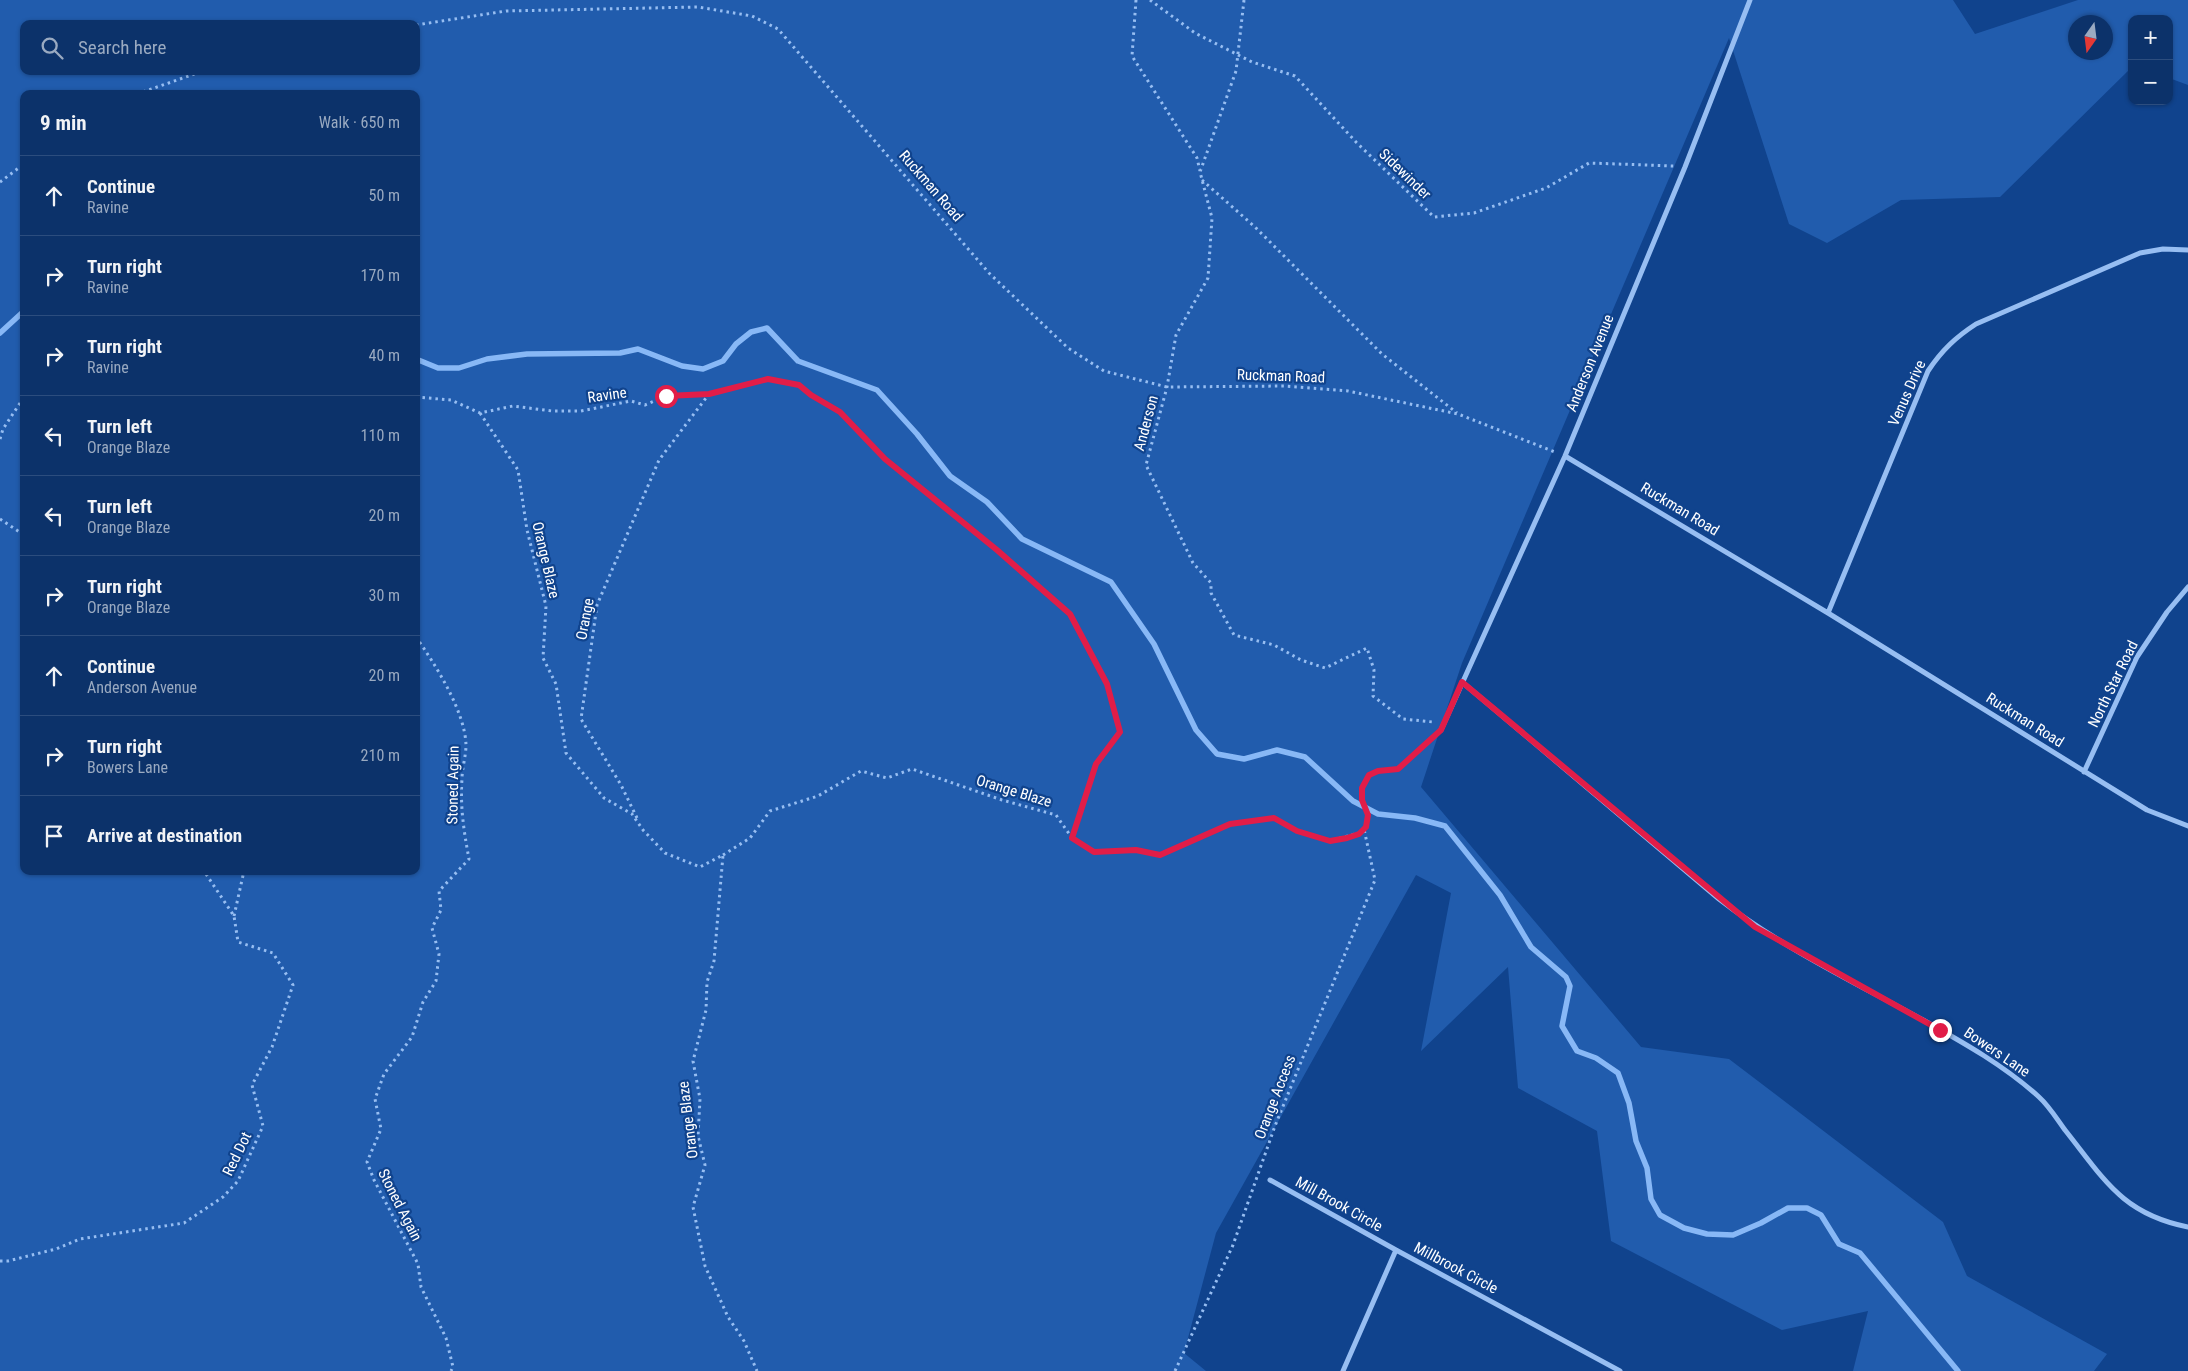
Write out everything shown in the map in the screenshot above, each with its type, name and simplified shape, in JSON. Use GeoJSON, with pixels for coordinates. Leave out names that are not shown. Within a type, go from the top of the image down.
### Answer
{"type":"FeatureCollection","features":[{"type":"Feature","properties":{"kind":"street","name":"Anderson Avenue"},"geometry":{"type":"LineString","coordinates":[[1441,730],[1565,456],[1685,167],[1750,0]]}},
{"type":"Feature","properties":{"kind":"street","name":"Venus Drive"},"geometry":{"type":"LineString","coordinates":[[1828,613],[1928,371],[1940,353],[1957,336],[1976,324],[2140,253],[2163,249],[2188,250]]}},
{"type":"Feature","properties":{"kind":"street","name":"Ruckman Road"},"geometry":{"type":"LineString","coordinates":[[1565,456],[1828,613],[2147,810],[2188,826]]}},
{"type":"Feature","properties":{"kind":"street","name":"North Star Road"},"geometry":{"type":"LineString","coordinates":[[2084,772],[2137,657],[2167,612],[2188,587]]}},
{"type":"Feature","properties":{"kind":"street","name":"Bowers Lane"},"geometry":{"type":"LineString","coordinates":[[1462,682],[1755,927],[1940,1030],[2009,1072],[2041,1099],[2111,1188],[2130,1205],[2149,1216],[2188,1228]]}},
{"type":"Feature","properties":{"kind":"street","name":"Mill Brook Circle"},"geometry":{"type":"LineString","coordinates":[[1270,1180],[1396,1250]]}},
{"type":"Feature","properties":{"kind":"street","name":"Millbrook Circle"},"geometry":{"type":"LineString","coordinates":[[1343,1371],[1396,1250],[1620,1371]]}},
{"type":"Feature","properties":{"kind":"path","name":"Anderson"},"geometry":{"type":"LineString","coordinates":[[1136,0],[1132,56],[1193,151],[1212,218],[1208,278],[1176,335],[1167,387],[1146,466],[1193,562],[1211,583],[1211,593],[1234,635],[1274,644],[1301,660],[1325,668],[1367,648],[1374,670],[1373,696],[1403,719],[1443,723]]}},
{"type":"Feature","properties":{"kind":"path","name":"Sidewinder"},"geometry":{"type":"LineString","coordinates":[[1150,0],[1196,33],[1252,62],[1295,76],[1356,142],[1434,217],[1474,213],[1546,188],[1589,163],[1685,167]]}},
{"type":"Feature","properties":{"kind":"path"},"geometry":{"type":"LineString","coordinates":[[1200,172],[1236,72],[1244,0]]}},
{"type":"Feature","properties":{"kind":"path","name":"Ruckman Road"},"geometry":{"type":"LineString","coordinates":[[420,25],[506,11],[542,9],[698,7],[752,16],[778,29],[989,273],[1068,348],[1104,371],[1167,387],[1284,386],[1348,391],[1458,414],[1565,456]]}},
{"type":"Feature","properties":{"kind":"path"},"geometry":{"type":"LineString","coordinates":[[144,90],[190,75]]}},
{"type":"Feature","properties":{"kind":"path"},"geometry":{"type":"LineString","coordinates":[[0,182],[20,167]]}},
{"type":"Feature","properties":{"kind":"path"},"geometry":{"type":"LineString","coordinates":[[1202,179],[1255,227],[1382,354],[1458,414]]}},
{"type":"Feature","properties":{"kind":"path","name":"Ravine"},"geometry":{"type":"LineString","coordinates":[[480,413],[513,406],[552,411],[581,411],[630,401],[645,405],[666,396],[709,394],[768,379],[799,385],[811,395],[840,412],[885,459],[997,550],[1070,614],[1107,684],[1120,732],[1096,764],[1072,838]]}},
{"type":"Feature","properties":{"kind":"path","name":"Orange"},"geometry":{"type":"LineString","coordinates":[[643,830],[621,785],[581,719],[597,606],[659,460],[709,394]]}},
{"type":"Feature","properties":{"kind":"path"},"geometry":{"type":"LineString","coordinates":[[420,397],[451,400],[480,413]]}},
{"type":"Feature","properties":{"kind":"path"},"geometry":{"type":"LineString","coordinates":[[0,439],[20,403]]}},
{"type":"Feature","properties":{"kind":"path","name":"Orange Blaze"},"geometry":{"type":"LineString","coordinates":[[480,413],[518,470],[526,530],[546,606],[543,658],[556,684],[566,753],[604,798],[632,814],[643,830],[665,853],[700,867],[750,838],[770,812],[818,796],[861,770],[888,778],[912,769],[1002,800],[1056,815],[1072,838],[1094,852],[1136,850],[1160,855],[1230,824],[1274,818],[1297,831],[1330,841],[1347,838],[1364,829]]}},
{"type":"Feature","properties":{"kind":"path"},"geometry":{"type":"LineString","coordinates":[[0,519],[20,532]]}},
{"type":"Feature","properties":{"kind":"path","name":"Stoned Again"},"geometry":{"type":"LineString","coordinates":[[420,642],[440,670],[460,718],[466,744],[462,778],[461,815],[468,859],[440,891],[441,910],[432,928],[438,954],[436,981],[423,1002],[412,1037],[384,1074],[375,1099],[381,1129],[367,1162],[374,1180],[418,1264],[421,1287],[446,1338],[453,1367],[451,1371]]}},
{"type":"Feature","properties":{"kind":"path"},"geometry":{"type":"LineString","coordinates":[[1364,829],[1368,815],[1362,800],[1362,788],[1369,775],[1378,771],[1398,769],[1441,730]]}},
{"type":"Feature","properties":{"kind":"path","name":"Orange Access"},"geometry":{"type":"LineString","coordinates":[[1175,1371],[1233,1245],[1276,1126],[1376,880],[1364,829]]}},
{"type":"Feature","properties":{"kind":"path","name":"Orange Blaze"},"geometry":{"type":"LineString","coordinates":[[723,855],[714,961],[707,982],[706,1010],[692,1061],[700,1099],[698,1136],[705,1165],[693,1207],[705,1266],[728,1317],[744,1341],[757,1371]]}},
{"type":"Feature","properties":{"kind":"path","name":"Red Dot"},"geometry":{"type":"LineString","coordinates":[[0,1261],[8,1261],[56,1249],[80,1239],[184,1223],[223,1197],[238,1181],[263,1126],[252,1085],[272,1047],[293,984],[272,953],[238,942],[234,916],[207,875]]}},
{"type":"Feature","properties":{"kind":"path"},"geometry":{"type":"LineString","coordinates":[[234,916],[243,875]]}},
{"type":"Feature","properties":{"kind":"shaded area"},"geometry":{"type":"Polygon","coordinates":[[[0,0],[1953,0],[1975,34],[2078,0],[2188,0],[2188,85],[2173,79],[2173,15],[2128,15],[2128,71],[2000,197],[1901,200],[1827,243],[1789,224],[1729,38],[1462,663],[1421,787],[1641,1047],[1729,1059],[1943,1222],[1967,1276],[2107,1354],[2094,1371],[1853,1371],[1868,1311],[1782,1330],[1611,1241],[1597,1131],[1518,1088],[1508,967],[1421,1051],[1451,893],[1416,875],[1216,1233],[1184,1353],[1206,1371],[0,1371],[0,0]]]}},
{"type":"Feature","properties":{"kind":"waterway"},"geometry":{"type":"LineString","coordinates":[[0,333],[20,315]]}},
{"type":"Feature","properties":{"kind":"waterway"},"geometry":{"type":"LineString","coordinates":[[420,361],[438,368],[459,368],[487,359],[527,354],[620,353],[638,349],[682,366],[703,369],[723,361],[736,344],[751,332],[767,328],[798,361],[877,390],[917,434],[950,476],[987,502],[1022,539],[1111,582],[1154,644],[1196,730],[1217,754],[1244,759],[1277,750],[1305,757],[1353,801],[1378,814],[1415,818],[1445,826],[1500,895],[1531,947],[1566,977],[1570,986],[1562,1026],[1577,1051],[1596,1058],[1618,1073],[1629,1103],[1636,1141],[1647,1168],[1651,1199],[1660,1215],[1684,1228],[1707,1234],[1733,1235],[1761,1223],[1788,1208],[1807,1208],[1821,1215],[1839,1244],[1860,1253],[1958,1371]]}},
{"type":"Feature","properties":{"kind":"route"},"geometry":{"type":"LineString","coordinates":[[666,396],[709,394],[768,379],[799,385],[811,395],[840,412],[885,459],[997,550],[1070,614],[1107,684],[1120,732],[1096,764],[1072,838],[1094,852],[1136,850],[1160,855],[1230,824],[1274,818],[1297,831],[1330,841],[1359,834],[1366,827],[1368,815],[1362,800],[1362,788],[1369,775],[1378,771],[1398,769],[1441,730],[1462,682],[1719,899],[1755,927],[1940,1030]]}}]}
